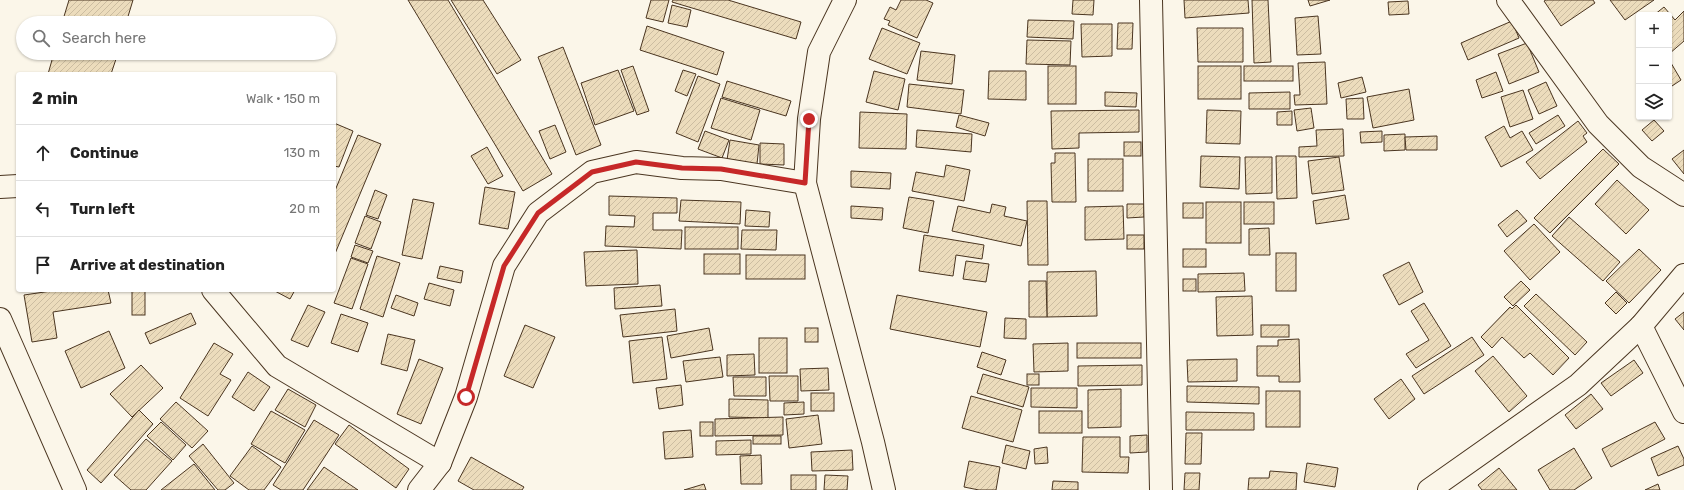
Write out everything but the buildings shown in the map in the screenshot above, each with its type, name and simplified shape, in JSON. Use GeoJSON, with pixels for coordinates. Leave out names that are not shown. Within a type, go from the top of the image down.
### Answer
{"type":"FeatureCollection","features":[{"type":"Feature","properties":{"kind":"street"},"geometry":{"type":"LineString","coordinates":[[845,0],[819,52],[809,119],[805,183],[873,442],[884,490]]}},
{"type":"Feature","properties":{"kind":"street"},"geometry":{"type":"LineString","coordinates":[[1151,0],[1161,490]]}},
{"type":"Feature","properties":{"kind":"street"},"geometry":{"type":"LineString","coordinates":[[1508,0],[1598,124],[1641,167],[1684,195]]}},
{"type":"Feature","properties":{"kind":"street"},"geometry":{"type":"LineString","coordinates":[[419,490],[440,463],[466,397],[504,266],[538,213],[592,172],[636,162],[682,168],[721,169],[805,183]]}},
{"type":"Feature","properties":{"kind":"street"},"geometry":{"type":"LineString","coordinates":[[0,187],[16,186]]}},
{"type":"Feature","properties":{"kind":"street"},"geometry":{"type":"LineString","coordinates":[[1429,490],[1578,385],[1641,326],[1684,275]]}},
{"type":"Feature","properties":{"kind":"street"},"geometry":{"type":"LineString","coordinates":[[215,292],[277,366],[440,463]]}},
{"type":"Feature","properties":{"kind":"street"},"geometry":{"type":"LineString","coordinates":[[0,319],[75,490]]}},
{"type":"Feature","properties":{"kind":"street"},"geometry":{"type":"LineString","coordinates":[[1641,326],[1684,412]]}},
{"type":"Feature","properties":{"kind":"route"},"geometry":{"type":"LineString","coordinates":[[466,397],[504,266],[538,213],[592,172],[636,162],[682,168],[721,169],[805,183],[809,119]]}}]}
